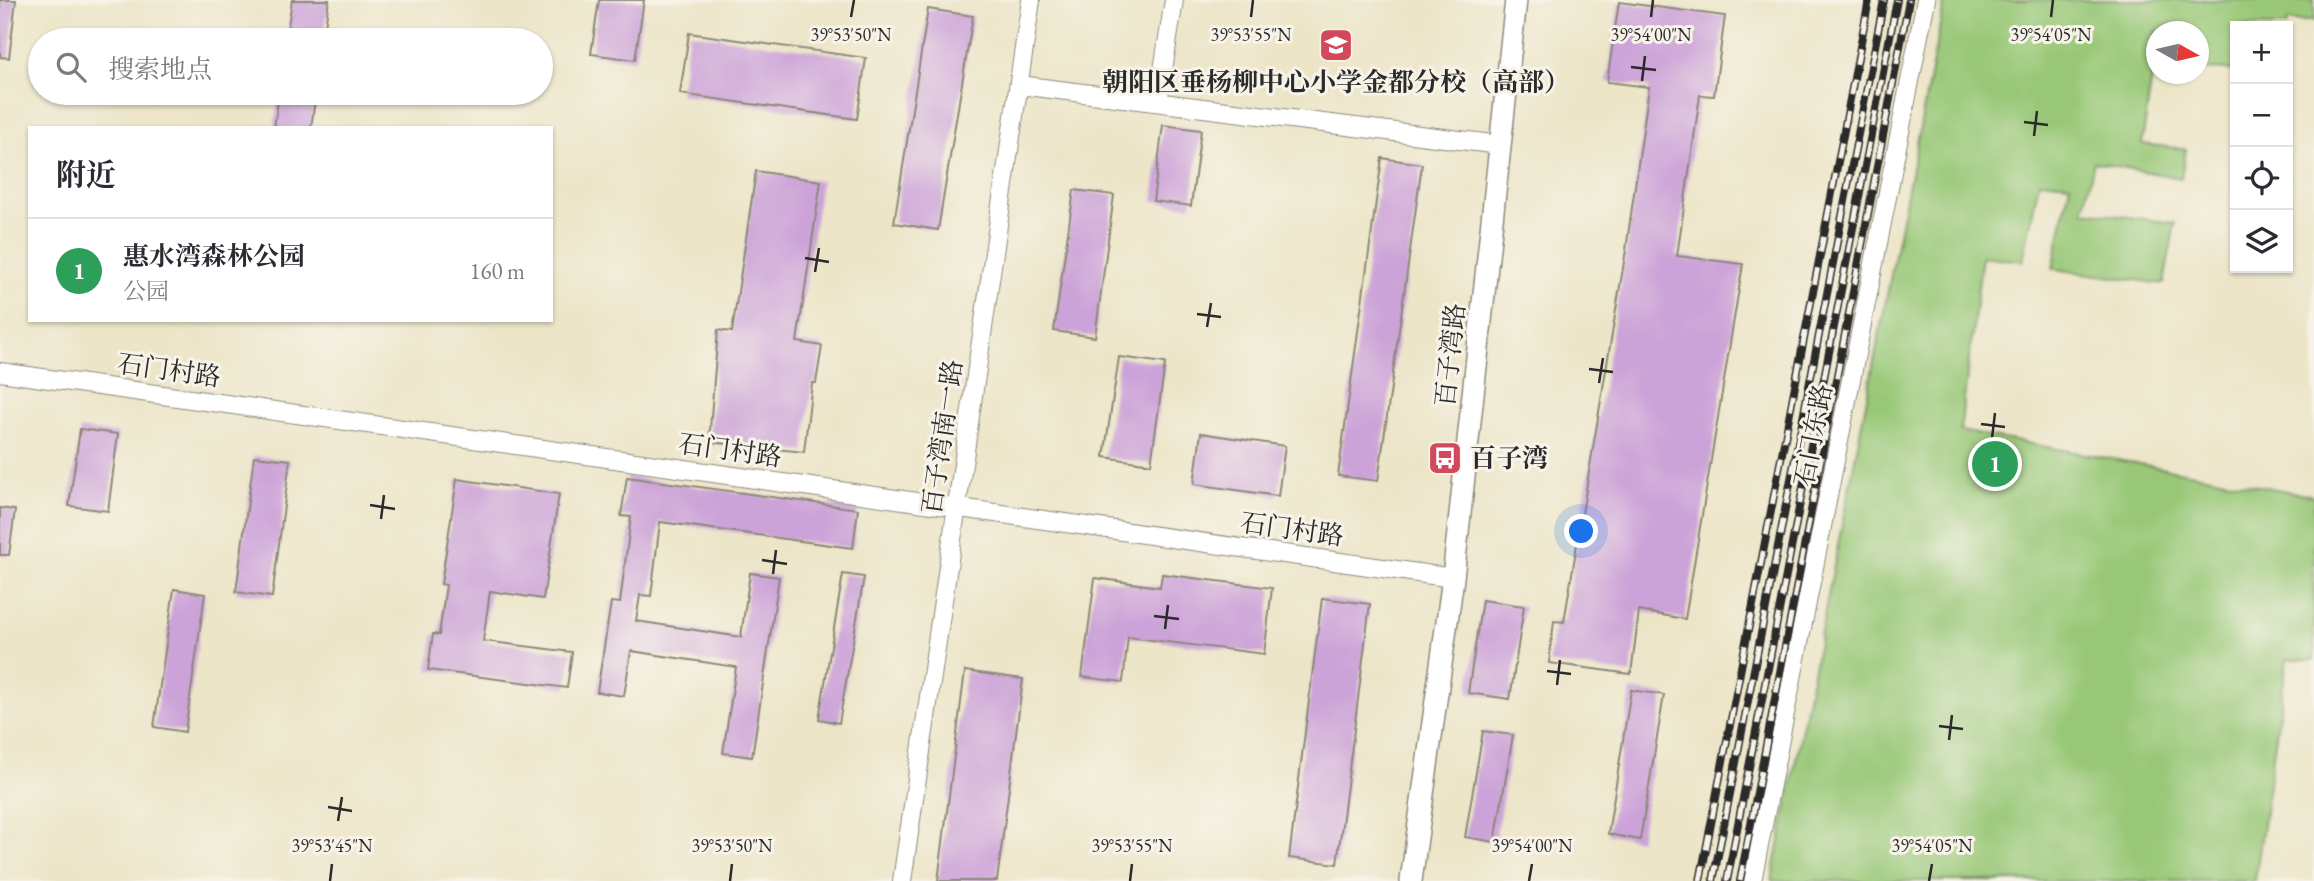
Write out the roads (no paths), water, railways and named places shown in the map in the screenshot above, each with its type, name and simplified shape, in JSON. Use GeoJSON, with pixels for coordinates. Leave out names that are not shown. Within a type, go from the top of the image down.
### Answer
{"type":"FeatureCollection","features":[{"type":"Feature","properties":{"kind":"street","name":"百子湾南一路"},"geometry":{"type":"LineString","coordinates":[[902,881],[1031,0]]}},
{"type":"Feature","properties":{"kind":"street"},"geometry":{"type":"LineString","coordinates":[[1158,102],[1174,0]]}},
{"type":"Feature","properties":{"kind":"street","name":"百子湾路"},"geometry":{"type":"LineString","coordinates":[[1411,881],[1453,578],[1516,0]]}},
{"type":"Feature","properties":{"kind":"street","name":"石门东路"},"geometry":{"type":"LineString","coordinates":[[1752,881],[1926,0]]}},
{"type":"Feature","properties":{"kind":"street"},"geometry":{"type":"LineString","coordinates":[[1019,85],[1500,145]]}},
{"type":"Feature","properties":{"kind":"street","name":"石门村路"},"geometry":{"type":"LineString","coordinates":[[0,372],[1453,578]]}},
{"type":"Feature","properties":{"kind":"railway"},"geometry":{"type":"LineString","coordinates":[[1700,881],[1869,0]]}},
{"type":"Feature","properties":{"kind":"railway"},"geometry":{"type":"LineString","coordinates":[[1713,881],[1884,0]]}},
{"type":"Feature","properties":{"kind":"railway"},"geometry":{"type":"LineString","coordinates":[[1727,881],[1897,0]]}},
{"type":"Feature","properties":{"kind":"railway"},"geometry":{"type":"LineString","coordinates":[[1740,881],[1909,0]]}},
{"type":"Feature","properties":{"kind":"place","name":"朝阳区垂杨柳中心小学金都分校（高部）"},"geometry":{"type":"Point","coordinates":[1336,45]}},
{"type":"Feature","properties":{"kind":"place","name":"百子湾"},"geometry":{"type":"Point","coordinates":[1445,458]}},
{"type":"Feature","properties":{"kind":"place","name":"惠水湾森林公园"},"geometry":{"type":"Point","coordinates":[1995,464]}}]}
